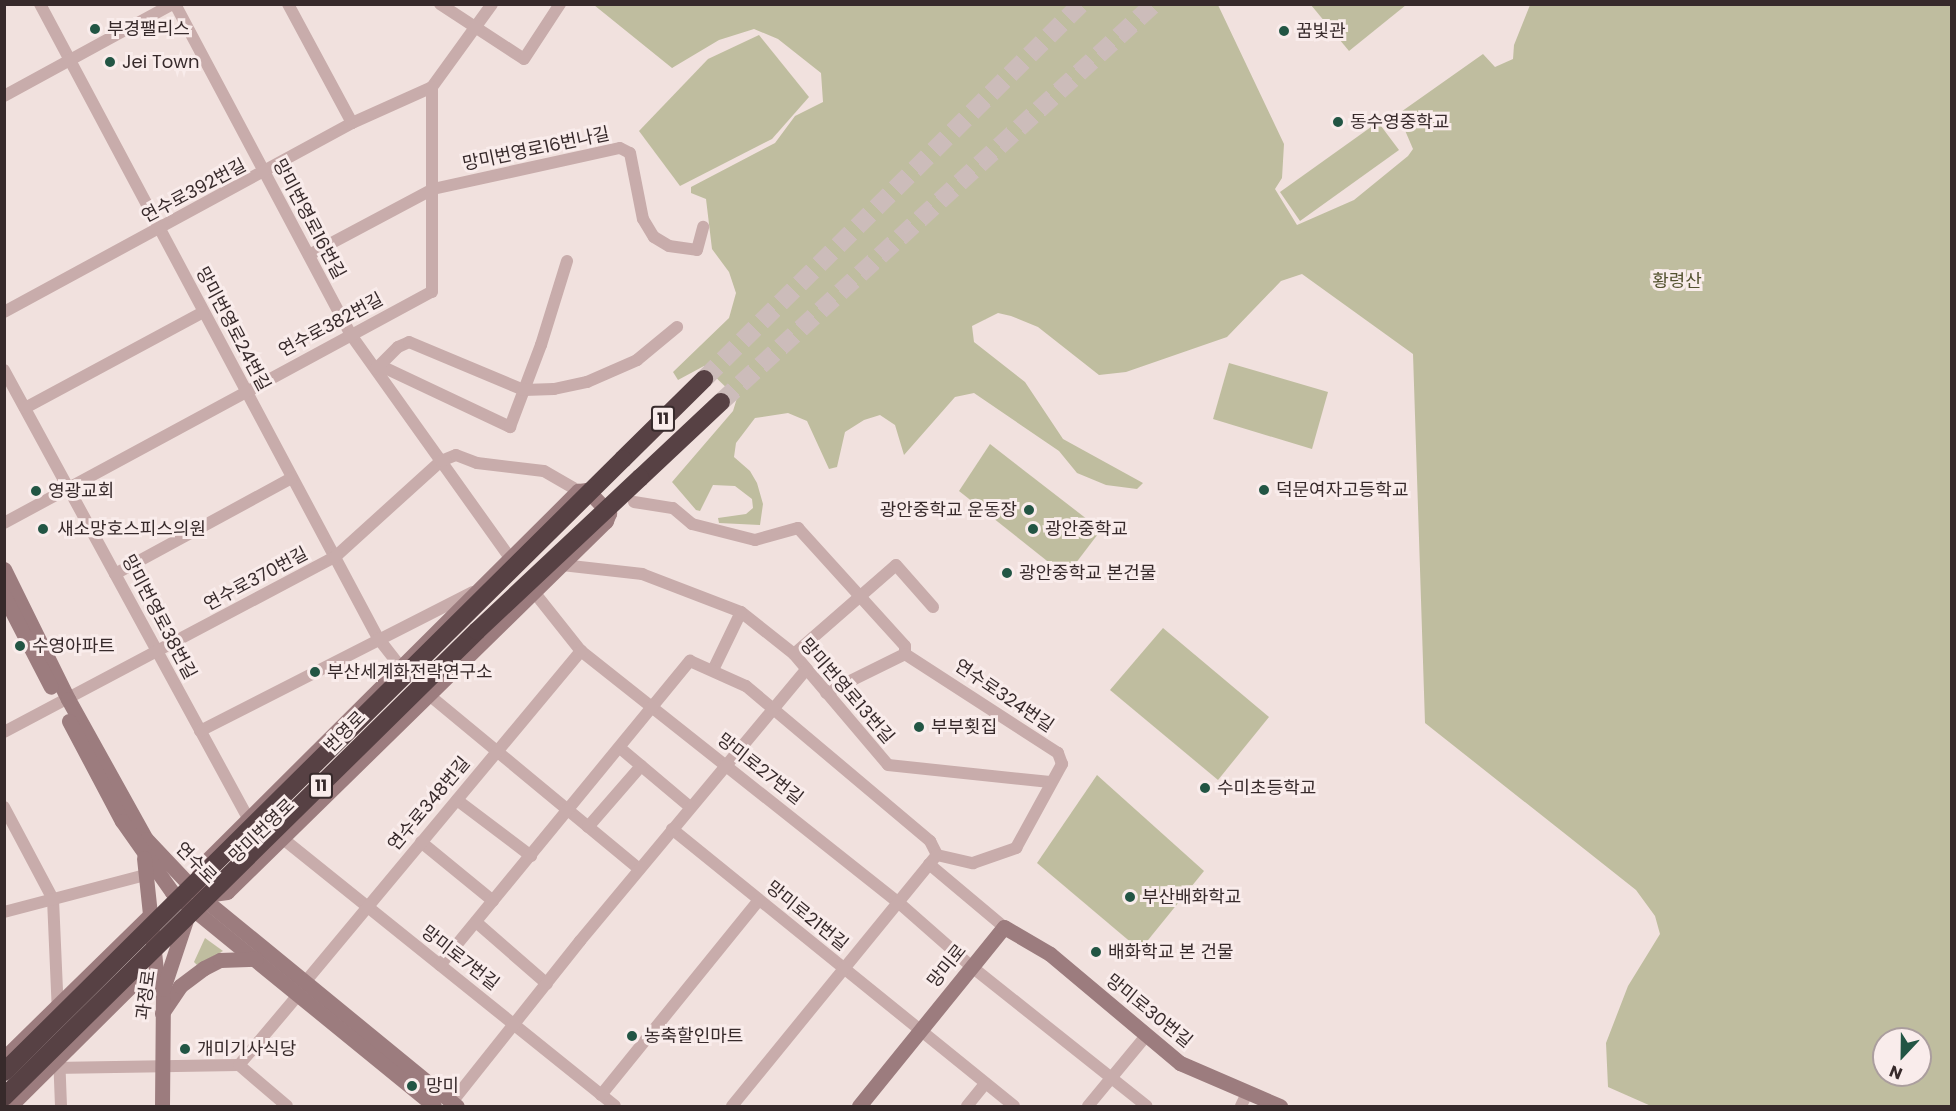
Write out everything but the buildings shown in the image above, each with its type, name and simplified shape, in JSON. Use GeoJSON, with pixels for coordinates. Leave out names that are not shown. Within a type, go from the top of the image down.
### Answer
{"type":"FeatureCollection","features":[{"type":"Feature","properties":{"kind":"highway","name":"번영로"},"geometry":{"type":"LineString","coordinates":[[4,1072],[704,379]]}},
{"type":"Feature","properties":{"kind":"highway","name":"번영로"},"geometry":{"type":"LineString","coordinates":[[4,1097],[477,631],[721,402]]}},
{"type":"Feature","properties":{"kind":"street","name":"망미번영로24번길"},"geometry":{"type":"LineString","coordinates":[[39,4],[378,638],[401,667]]}},
{"type":"Feature","properties":{"kind":"street"},"geometry":{"type":"LineString","coordinates":[[4,96],[174,4]]}},
{"type":"Feature","properties":{"kind":"street","name":"망미번영로16번길"},"geometry":{"type":"LineString","coordinates":[[174,4],[351,335],[378,367],[510,558]]}},
{"type":"Feature","properties":{"kind":"street"},"geometry":{"type":"LineString","coordinates":[[288,4],[352,123]]}},
{"type":"Feature","properties":{"kind":"street"},"geometry":{"type":"LineString","coordinates":[[440,4],[524,59],[560,4]]}},
{"type":"Feature","properties":{"kind":"street"},"geometry":{"type":"LineString","coordinates":[[432,87],[492,4]]}},
{"type":"Feature","properties":{"kind":"street","name":"연수로392번길"},"geometry":{"type":"LineString","coordinates":[[4,312],[265,174],[352,123],[432,87]]}},
{"type":"Feature","properties":{"kind":"street","name":"연수로382번길"},"geometry":{"type":"LineString","coordinates":[[4,523],[432,292],[432,87]]}},
{"type":"Feature","properties":{"kind":"street","name":"망미번영로16번나길"},"geometry":{"type":"LineString","coordinates":[[309,255],[433,189],[620,148],[630,153],[643,219],[654,237],[669,246],[697,250],[703,227]]}},
{"type":"Feature","properties":{"kind":"street"},"geometry":{"type":"LineString","coordinates":[[567,261],[524,390],[510,427],[378,367],[398,347],[409,342],[524,390],[554,389],[587,382],[637,360],[677,327]]}},
{"type":"Feature","properties":{"kind":"street"},"geometry":{"type":"LineString","coordinates":[[25,408],[203,312]]}},
{"type":"Feature","properties":{"kind":"street","name":"망미번영로38번길"},"geometry":{"type":"LineString","coordinates":[[4,370],[248,818]]}},
{"type":"Feature","properties":{"kind":"street","name":"망미번영로"},"geometry":{"type":"LineString","coordinates":[[441,461],[456,455],[477,463],[544,471],[578,491],[587,490],[609,513],[606,521],[562,565],[227,892],[200,896],[199,868],[578,491]]}},
{"type":"Feature","properties":{"kind":"street","name":"연수로370번길"},"geometry":{"type":"LineString","coordinates":[[4,732],[335,557],[441,461]]}},
{"type":"Feature","properties":{"kind":"street"},"geometry":{"type":"LineString","coordinates":[[115,574],[292,478]]}},
{"type":"Feature","properties":{"kind":"street"},"geometry":{"type":"LineString","coordinates":[[634,502],[673,508],[692,524],[755,540],[798,528],[905,646],[905,654],[826,693]]}},
{"type":"Feature","properties":{"kind":"street","name":"망미번영로13번길"},"geometry":{"type":"LineString","coordinates":[[562,565],[642,574],[741,612],[794,654],[888,765],[1050,782]]}},
{"type":"Feature","properties":{"kind":"street"},"geometry":{"type":"LineString","coordinates":[[794,654],[896,565],[933,607]]}},
{"type":"Feature","properties":{"kind":"street","name":"연수로"},"geometry":{"type":"LineString","coordinates":[[4,568],[64,701],[143,855],[190,908],[256,959],[302,988],[455,1104]]}},
{"type":"Feature","properties":{"kind":"street"},"geometry":{"type":"LineString","coordinates":[[200,732],[378,638],[480,589]]}},
{"type":"Feature","properties":{"kind":"street","name":"망미로27번길"},"geometry":{"type":"LineString","coordinates":[[534,592],[580,651],[898,902],[972,967],[1147,1107]]}},
{"type":"Feature","properties":{"kind":"street","name":"연수로"},"geometry":{"type":"LineString","coordinates":[[4,596],[146,839],[200,896],[434,1107]]}},
{"type":"Feature","properties":{"kind":"street"},"geometry":{"type":"LineString","coordinates":[[713,670],[741,612]]}},
{"type":"Feature","properties":{"kind":"street","name":"연수로348번길"},"geometry":{"type":"LineString","coordinates":[[302,988],[580,651]]}},
{"type":"Feature","properties":{"kind":"street","name":"연수로324번길"},"geometry":{"type":"LineString","coordinates":[[905,654],[1058,753],[1062,764],[1050,782],[1016,848],[973,863],[933,859]]}},
{"type":"Feature","properties":{"kind":"street"},"geometry":{"type":"LineString","coordinates":[[440,965],[690,661],[746,686],[930,841],[933,859],[1004,927]]}},
{"type":"Feature","properties":{"kind":"street"},"geometry":{"type":"LineString","coordinates":[[455,1104],[515,1024],[639,869],[807,669]]}},
{"type":"Feature","properties":{"kind":"street"},"geometry":{"type":"LineString","coordinates":[[429,694],[639,869]]}},
{"type":"Feature","properties":{"kind":"street"},"geometry":{"type":"LineString","coordinates":[[620,748],[690,807]]}},
{"type":"Feature","properties":{"kind":"street"},"geometry":{"type":"LineString","coordinates":[[588,827],[641,766]]}},
{"type":"Feature","properties":{"kind":"street"},"geometry":{"type":"LineString","coordinates":[[457,800],[531,856]]}},
{"type":"Feature","properties":{"kind":"street"},"geometry":{"type":"LineString","coordinates":[[4,807],[53,899],[58,1006],[56,1065],[61,1107]]}},
{"type":"Feature","properties":{"kind":"street","name":"망미로21번길"},"geometry":{"type":"LineString","coordinates":[[672,829],[1014,1107]]}},
{"type":"Feature","properties":{"kind":"street","name":"망미로7번길"},"geometry":{"type":"LineString","coordinates":[[282,838],[615,1107]]}},
{"type":"Feature","properties":{"kind":"street"},"geometry":{"type":"LineString","coordinates":[[421,842],[493,901]]}},
{"type":"Feature","properties":{"kind":"street"},"geometry":{"type":"LineString","coordinates":[[143,855],[160,1015]]}},
{"type":"Feature","properties":{"kind":"street"},"geometry":{"type":"LineString","coordinates":[[732,1107],[933,859]]}},
{"type":"Feature","properties":{"kind":"street"},"geometry":{"type":"LineString","coordinates":[[4,912],[145,875]]}},
{"type":"Feature","properties":{"kind":"street","name":"과정로"},"geometry":{"type":"LineString","coordinates":[[162,1107],[160,1015],[165,980],[190,908],[200,896]]}},
{"type":"Feature","properties":{"kind":"street"},"geometry":{"type":"LineString","coordinates":[[601,1095],[759,900]]}},
{"type":"Feature","properties":{"kind":"street"},"geometry":{"type":"LineString","coordinates":[[10,1053],[150,915]]}},
{"type":"Feature","properties":{"kind":"street"},"geometry":{"type":"LineString","coordinates":[[476,922],[547,984]]}},
{"type":"Feature","properties":{"kind":"street","name":"망미로"},"geometry":{"type":"LineString","coordinates":[[859,1107],[1004,927]]}},
{"type":"Feature","properties":{"kind":"street","name":"망미로30번길"},"geometry":{"type":"LineString","coordinates":[[1004,927],[1050,954],[1180,1063],[1244,1100],[1280,1107]]}},
{"type":"Feature","properties":{"kind":"street"},"geometry":{"type":"LineString","coordinates":[[160,1015],[180,986],[204,968],[220,960],[256,959]]}},
{"type":"Feature","properties":{"kind":"street"},"geometry":{"type":"LineString","coordinates":[[10,1107],[56,1065],[141,976],[157,981]]}},
{"type":"Feature","properties":{"kind":"street"},"geometry":{"type":"LineString","coordinates":[[239,1065],[302,988]]}},
{"type":"Feature","properties":{"kind":"street"},"geometry":{"type":"LineString","coordinates":[[1089,1107],[1146,1036]]}},
{"type":"Feature","properties":{"kind":"street"},"geometry":{"type":"LineString","coordinates":[[10,1053],[56,1065],[162,1068],[239,1065],[287,1107]]}},
{"type":"Feature","properties":{"kind":"street"},"geometry":{"type":"LineString","coordinates":[[967,1107],[986,1084]]}},
{"type":"Feature","properties":{"kind":"green space","name":"황령산"},"geometry":{"type":"Polygon","coordinates":[[[594,5],[1218,5],[1284,144],[1282,178],[1275,189],[1297,225],[1354,200],[1408,156],[1413,149],[1398,114],[1483,54],[1495,67],[1513,59],[1514,45],[1530,5],[1951,5],[1951,1106],[1651,1106],[1608,1087],[1606,1043],[1628,986],[1660,934],[1655,916],[1636,890],[1425,723],[1413,354],[1302,274],[1281,281],[1227,337],[1126,372],[1099,375],[1038,327],[1011,316],[998,313],[972,326],[974,342],[1025,382],[1063,439],[1143,483],[1137,489],[1106,485],[1077,473],[1059,451],[974,393],[955,397],[904,455],[895,425],[880,415],[864,420],[845,432],[837,467],[829,469],[807,421],[788,413],[755,418],[736,443],[734,457],[750,471],[757,483],[763,504],[760,525],[719,523],[718,518],[746,514],[753,508],[752,499],[735,486],[713,485],[700,511],[696,510],[672,482],[733,411],[737,398],[704,366],[678,380],[673,372],[729,318],[736,293],[729,272],[712,249],[706,199],[691,193],[691,187],[775,143],[795,116],[823,102],[821,73],[778,39],[754,29],[719,40],[672,68],[594,5]]]}},
{"type":"Feature","properties":{"kind":"green space"},"geometry":{"type":"Polygon","coordinates":[[[1311,5],[1406,5],[1349,51],[1311,5]]]}},
{"type":"Feature","properties":{"kind":"green space"},"geometry":{"type":"Polygon","coordinates":[[[759,35],[809,97],[772,139],[680,186],[639,131],[708,59],[759,35]]]}},
{"type":"Feature","properties":{"kind":"green space"},"geometry":{"type":"Polygon","coordinates":[[[1378,122],[1399,150],[1300,221],[1280,192],[1378,122]]]}},
{"type":"Feature","properties":{"kind":"green space"},"geometry":{"type":"Polygon","coordinates":[[[1229,363],[1328,392],[1312,449],[1213,419],[1229,363]]]}},
{"type":"Feature","properties":{"kind":"green space","name":"광안중학교 운동장"},"geometry":{"type":"Polygon","coordinates":[[[990,444],[1101,530],[1066,576],[959,491],[990,444]]]}},
{"type":"Feature","properties":{"kind":"green space"},"geometry":{"type":"Polygon","coordinates":[[[1163,628],[1269,717],[1218,780],[1110,690],[1163,628]]]}},
{"type":"Feature","properties":{"kind":"green space"},"geometry":{"type":"Polygon","coordinates":[[[1097,775],[1204,871],[1140,950],[1037,863],[1097,775]]]}},
{"type":"Feature","properties":{"kind":"green space"},"geometry":{"type":"Polygon","coordinates":[[[205,938],[223,951],[197,965],[194,962],[205,938]]]}},
{"type":"Feature","properties":{"kind":"tunnel"},"geometry":{"type":"LineString","coordinates":[[704,379],[1081,4]]}},
{"type":"Feature","properties":{"kind":"tunnel"},"geometry":{"type":"LineString","coordinates":[[721,402],[1154,4]]}},
{"type":"Feature","properties":{"kind":"place","name":"부경팰리스"},"geometry":{"type":"Point","coordinates":[95,29]}},
{"type":"Feature","properties":{"kind":"place","name":"꿈빛관"},"geometry":{"type":"Point","coordinates":[1284,31]}},
{"type":"Feature","properties":{"kind":"place","name":"Jei Town"},"geometry":{"type":"Point","coordinates":[110,62]}},
{"type":"Feature","properties":{"kind":"place","name":"동수영중학교"},"geometry":{"type":"Point","coordinates":[1338,122]}},
{"type":"Feature","properties":{"kind":"place","name":"덕문여자고등학교"},"geometry":{"type":"Point","coordinates":[1264,490]}},
{"type":"Feature","properties":{"kind":"place","name":"영광교회"},"geometry":{"type":"Point","coordinates":[36,491]}},
{"type":"Feature","properties":{"kind":"place","name":"광안중학교 운동장"},"geometry":{"type":"Point","coordinates":[1029,510]}},
{"type":"Feature","properties":{"kind":"place","name":"새소망호스피스의원"},"geometry":{"type":"Point","coordinates":[43,529]}},
{"type":"Feature","properties":{"kind":"place","name":"광안중학교"},"geometry":{"type":"Point","coordinates":[1033,529]}},
{"type":"Feature","properties":{"kind":"place","name":"광안중학교 본건물"},"geometry":{"type":"Point","coordinates":[1007,573]}},
{"type":"Feature","properties":{"kind":"place","name":"수영아파트"},"geometry":{"type":"Point","coordinates":[20,646]}},
{"type":"Feature","properties":{"kind":"place","name":"부산세계화전략연구소"},"geometry":{"type":"Point","coordinates":[315,672]}},
{"type":"Feature","properties":{"kind":"place","name":"부부횟집"},"geometry":{"type":"Point","coordinates":[919,727]}},
{"type":"Feature","properties":{"kind":"place","name":"수미초등학교"},"geometry":{"type":"Point","coordinates":[1205,788]}},
{"type":"Feature","properties":{"kind":"place","name":"부산배화학교"},"geometry":{"type":"Point","coordinates":[1130,897]}},
{"type":"Feature","properties":{"kind":"place","name":"배화학교 본 건물"},"geometry":{"type":"Point","coordinates":[1096,952]}},
{"type":"Feature","properties":{"kind":"place","name":"농축할인마트"},"geometry":{"type":"Point","coordinates":[632,1036]}},
{"type":"Feature","properties":{"kind":"place","name":"개미기사식당"},"geometry":{"type":"Point","coordinates":[185,1049]}},
{"type":"Feature","properties":{"kind":"place","name":"망미"},"geometry":{"type":"Point","coordinates":[412,1086]}}]}
